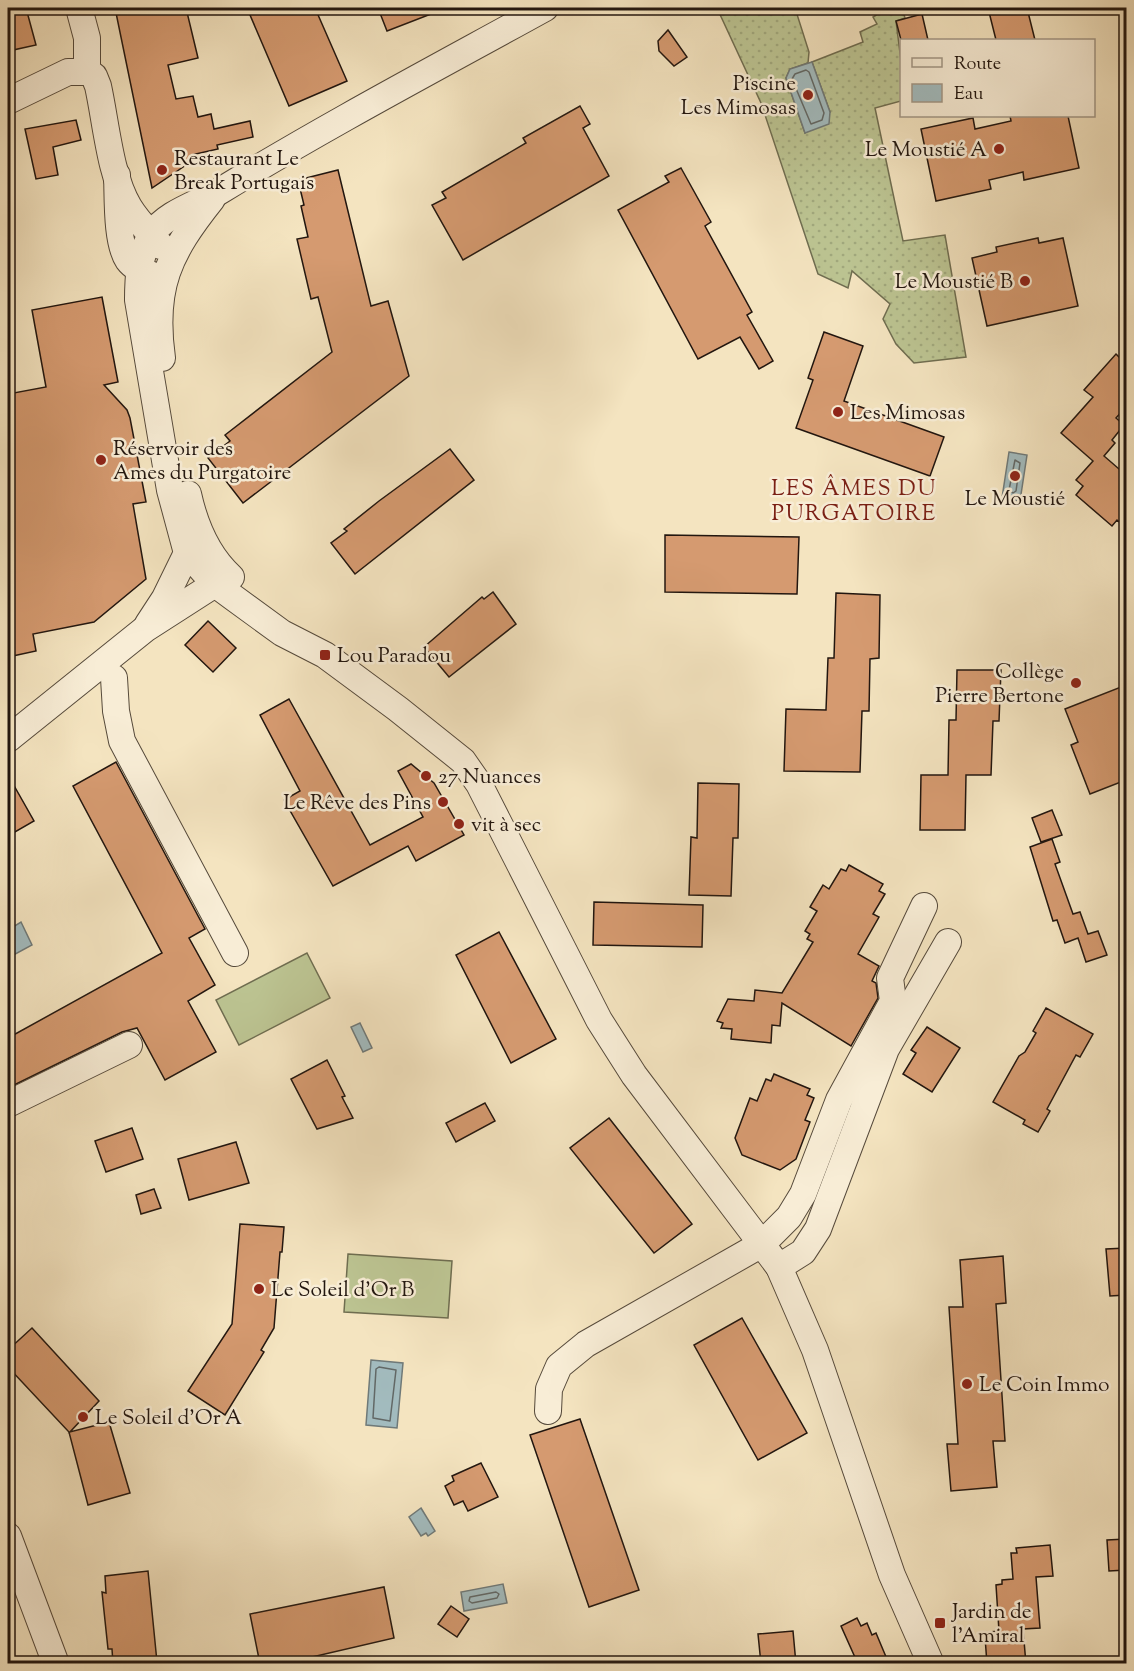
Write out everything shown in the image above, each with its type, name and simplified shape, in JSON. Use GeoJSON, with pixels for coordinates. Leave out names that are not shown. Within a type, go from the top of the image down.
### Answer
{"type":"FeatureCollection","features":[{"type":"Feature","properties":{"kind":"street"},"geometry":{"type":"LineString","coordinates":[[79,8],[87,38],[87,72]]}},
{"type":"Feature","properties":{"kind":"street"},"geometry":{"type":"LineString","coordinates":[[145,629],[165,598],[187,553],[170,490],[143,343],[138,300],[139,269],[152,234],[177,213],[218,192],[417,76],[545,8]]}},
{"type":"Feature","properties":{"kind":"street"},"geometry":{"type":"LineString","coordinates":[[8,101],[68,72],[87,72],[94,76],[117,175],[123,248],[128,260],[155,277],[165,274],[193,224],[218,192]]}},
{"type":"Feature","properties":{"kind":"street"},"geometry":{"type":"LineString","coordinates":[[117,175],[128,205],[141,225],[165,250],[165,274],[159,303],[159,335],[165,382],[195,521],[215,569]]}},
{"type":"Feature","properties":{"kind":"street"},"geometry":{"type":"LineString","coordinates":[[187,553],[215,569],[282,633],[325,655],[406,715],[468,768],[500,820],[599,1020],[634,1076],[779,1267],[815,1350],[892,1575],[931,1664]]}},
{"type":"Feature","properties":{"kind":"street"},"geometry":{"type":"LineString","coordinates":[[8,739],[145,629],[215,569]]}},
{"type":"Feature","properties":{"kind":"street"},"geometry":{"type":"LineString","coordinates":[[114,678],[116,711],[122,741],[235,953]]}},
{"type":"Feature","properties":{"kind":"street"},"geometry":{"type":"LineString","coordinates":[[548,1411],[549,1389],[559,1366],[586,1344],[762,1244],[789,1217],[803,1194],[839,1100],[893,1001],[890,978],[924,906]]}},
{"type":"Feature","properties":{"kind":"street"},"geometry":{"type":"LineString","coordinates":[[779,1267],[803,1252],[818,1229],[886,1049],[948,942]]}},
{"type":"Feature","properties":{"kind":"street"},"geometry":{"type":"LineString","coordinates":[[8,1104],[129,1045]]}},
{"type":"Feature","properties":{"kind":"street"},"geometry":{"type":"LineString","coordinates":[[8,1536],[56,1664]]}},
{"type":"Feature","properties":{"kind":"street"},"geometry":{"type":"LineString","coordinates":[[8,1576],[37,1664]]}},
{"type":"Feature","properties":{"kind":"green space"},"geometry":{"type":"Polygon","coordinates":[[[717,8],[795,8],[809,52],[808,63],[790,69],[786,78],[805,133],[830,112],[812,62],[863,42],[860,32],[877,24],[873,17],[888,8],[902,8],[905,18],[896,21],[900,53],[900,101],[875,108],[903,241],[945,235],[966,357],[914,363],[896,344],[883,319],[890,304],[852,271],[848,288],[818,274],[761,103],[717,8]]]}},
{"type":"Feature","properties":{"kind":"green space"},"geometry":{"type":"Polygon","coordinates":[[[307,953],[330,998],[239,1045],[216,1000],[307,953]]]}},
{"type":"Feature","properties":{"kind":"green space"},"geometry":{"type":"Polygon","coordinates":[[[348,1254],[452,1261],[448,1318],[344,1312],[348,1254]]]}},
{"type":"Feature","properties":{"kind":"water","name":"Piscine Les Mimosas"},"geometry":{"type":"Polygon","coordinates":[[[812,62],[830,112],[829,124],[805,133],[786,78],[790,69],[812,62]]]}},
{"type":"Feature","properties":{"kind":"water","name":"Le Moustié"},"geometry":{"type":"Polygon","coordinates":[[[1009,452],[1027,455],[1020,501],[1002,498],[1009,452]]]}},
{"type":"Feature","properties":{"kind":"water"},"geometry":{"type":"Polygon","coordinates":[[[21,922],[32,945],[8,958],[8,930],[21,922]]]}},
{"type":"Feature","properties":{"kind":"water"},"geometry":{"type":"Polygon","coordinates":[[[360,1023],[372,1048],[363,1052],[351,1027],[360,1023]]]}},
{"type":"Feature","properties":{"kind":"water"},"geometry":{"type":"Polygon","coordinates":[[[371,1360],[403,1363],[397,1428],[366,1425],[371,1360]]]}},
{"type":"Feature","properties":{"kind":"water"},"geometry":{"type":"Polygon","coordinates":[[[421,1508],[435,1531],[428,1536],[426,1533],[421,1536],[409,1517],[421,1508]]]}},
{"type":"Feature","properties":{"kind":"water"},"geometry":{"type":"Polygon","coordinates":[[[503,1584],[507,1603],[464,1611],[461,1592],[503,1584]]]}},
{"type":"Feature","properties":{"kind":"building"},"geometry":{"type":"Polygon","coordinates":[[[26,8],[36,45],[13,50],[8,30],[8,10],[26,8]]]}},
{"type":"Feature","properties":{"kind":"building"},"geometry":{"type":"Polygon","coordinates":[[[115,8],[186,8],[198,58],[168,65],[176,99],[193,96],[198,117],[211,114],[214,129],[250,121],[253,137],[217,145],[218,149],[191,155],[192,161],[152,188],[115,8]]]}},
{"type":"Feature","properties":{"kind":"building"},"geometry":{"type":"Polygon","coordinates":[[[247,8],[315,8],[347,81],[289,106],[247,8]]]}},
{"type":"Feature","properties":{"kind":"building"},"geometry":{"type":"Polygon","coordinates":[[[378,8],[444,8],[444,9],[387,31],[378,8]]]}},
{"type":"Feature","properties":{"kind":"building"},"geometry":{"type":"Polygon","coordinates":[[[988,8],[1027,8],[1035,39],[996,39],[988,8]]]}},
{"type":"Feature","properties":{"kind":"building"},"geometry":{"type":"Polygon","coordinates":[[[922,14],[928,39],[901,39],[896,21],[922,14]]]}},
{"type":"Feature","properties":{"kind":"building"},"geometry":{"type":"Polygon","coordinates":[[[668,30],[687,57],[674,66],[659,51],[658,41],[668,30]]]}},
{"type":"Feature","properties":{"kind":"building"},"geometry":{"type":"Polygon","coordinates":[[[580,106],[590,124],[583,128],[609,176],[463,260],[432,205],[446,198],[442,192],[526,143],[523,138],[580,106]]]}},
{"type":"Feature","properties":{"kind":"building","name":"Le Moustié A"},"geometry":{"type":"Polygon","coordinates":[[[1010,117],[1068,117],[1079,168],[1024,180],[1023,172],[989,180],[991,189],[936,201],[921,129],[973,118],[975,129],[1011,121],[1010,117]]]}},
{"type":"Feature","properties":{"kind":"building"},"geometry":{"type":"Polygon","coordinates":[[[76,120],[81,140],[53,147],[58,175],[36,179],[25,129],[76,120]]]}},
{"type":"Feature","properties":{"kind":"building"},"geometry":{"type":"Polygon","coordinates":[[[681,168],[711,222],[705,226],[752,312],[747,315],[773,361],[759,369],[740,337],[698,359],[618,210],[669,182],[665,176],[681,168]]]}},
{"type":"Feature","properties":{"kind":"building"},"geometry":{"type":"Polygon","coordinates":[[[338,170],[371,306],[388,301],[409,376],[243,503],[208,458],[230,441],[225,435],[332,352],[318,297],[311,299],[297,239],[308,237],[298,180],[338,170]]]}},
{"type":"Feature","properties":{"kind":"building","name":"Le Moustié B"},"geometry":{"type":"Polygon","coordinates":[[[1038,238],[1039,243],[1063,238],[1078,306],[987,326],[972,258],[997,252],[996,247],[1038,238]]]}},
{"type":"Feature","properties":{"kind":"building"},"geometry":{"type":"Polygon","coordinates":[[[102,297],[118,382],[104,385],[127,410],[130,418],[146,502],[133,504],[146,579],[94,622],[33,634],[36,651],[8,657],[8,394],[46,387],[32,310],[102,297]]]}},
{"type":"Feature","properties":{"kind":"building","name":"Les Mimosas"},"geometry":{"type":"Polygon","coordinates":[[[824,332],[863,346],[844,401],[944,437],[930,476],[796,428],[813,380],[808,378],[824,332]]]}},
{"type":"Feature","properties":{"kind":"building"},"geometry":{"type":"Polygon","coordinates":[[[1116,354],[1126,364],[1126,407],[1116,418],[1124,425],[1112,440],[1115,443],[1104,456],[1126,475],[1126,528],[1117,520],[1112,526],[1076,495],[1083,486],[1076,480],[1093,461],[1061,433],[1093,397],[1084,390],[1116,354]]]}},
{"type":"Feature","properties":{"kind":"building"},"geometry":{"type":"Polygon","coordinates":[[[450,449],[474,480],[355,574],[331,543],[347,531],[344,529],[379,501],[450,449]]]}},
{"type":"Feature","properties":{"kind":"building"},"geometry":{"type":"Polygon","coordinates":[[[665,535],[799,537],[797,594],[665,592],[665,535]]]}},
{"type":"Feature","properties":{"kind":"building"},"geometry":{"type":"Polygon","coordinates":[[[493,592],[516,624],[449,677],[424,647],[482,597],[484,599],[493,592]]]}},
{"type":"Feature","properties":{"kind":"building"},"geometry":{"type":"Polygon","coordinates":[[[836,593],[880,595],[879,658],[870,659],[869,711],[862,711],[860,772],[784,771],[786,709],[826,710],[828,658],[834,658],[836,593]]]}},
{"type":"Feature","properties":{"kind":"building"},"geometry":{"type":"Polygon","coordinates":[[[208,621],[236,648],[213,672],[185,645],[208,621]]]}},
{"type":"Feature","properties":{"kind":"building"},"geometry":{"type":"Polygon","coordinates":[[[957,670],[1001,670],[999,721],[993,721],[991,775],[966,775],[965,830],[920,830],[921,775],[948,775],[949,720],[956,720],[957,670]]]}},
{"type":"Feature","properties":{"kind":"building"},"geometry":{"type":"Polygon","coordinates":[[[1126,685],[1126,780],[1090,794],[1071,745],[1078,742],[1065,709],[1126,685]]]}},
{"type":"Feature","properties":{"kind":"building"},"geometry":{"type":"Polygon","coordinates":[[[289,699],[370,845],[423,817],[398,771],[411,764],[434,783],[464,835],[416,861],[408,846],[333,886],[284,800],[300,791],[260,715],[289,699]]]}},
{"type":"Feature","properties":{"kind":"building"},"geometry":{"type":"Polygon","coordinates":[[[116,762],[205,929],[189,938],[215,985],[188,1001],[216,1052],[165,1080],[137,1028],[122,1032],[8,1088],[8,1038],[162,953],[73,786],[116,762]]]}},
{"type":"Feature","properties":{"kind":"building"},"geometry":{"type":"Polygon","coordinates":[[[8,775],[34,821],[8,836],[8,775]]]}},
{"type":"Feature","properties":{"kind":"building"},"geometry":{"type":"Polygon","coordinates":[[[698,783],[739,784],[738,838],[733,838],[731,896],[689,895],[691,837],[697,838],[698,783]]]}},
{"type":"Feature","properties":{"kind":"building"},"geometry":{"type":"Polygon","coordinates":[[[1052,810],[1062,835],[1041,842],[1032,818],[1052,810]]]}},
{"type":"Feature","properties":{"kind":"building"},"geometry":{"type":"Polygon","coordinates":[[[1052,839],[1060,862],[1055,864],[1073,914],[1080,912],[1088,934],[1098,931],[1107,955],[1086,962],[1078,938],[1065,943],[1057,920],[1053,921],[1030,847],[1052,839]]]}},
{"type":"Feature","properties":{"kind":"building"},"geometry":{"type":"Polygon","coordinates":[[[849,865],[883,884],[879,891],[885,894],[873,914],[879,917],[858,954],[879,966],[872,981],[876,983],[878,998],[851,1046],[782,1003],[780,1026],[772,1025],[771,1043],[731,1039],[732,1029],[721,1028],[723,1023],[717,1021],[728,999],[754,1001],[755,990],[782,993],[813,942],[807,939],[810,934],[805,931],[817,911],[810,907],[823,885],[829,889],[841,869],[846,871],[849,865]]]}},
{"type":"Feature","properties":{"kind":"building"},"geometry":{"type":"Polygon","coordinates":[[[594,902],[703,905],[702,947],[593,945],[594,902]]]}},
{"type":"Feature","properties":{"kind":"building"},"geometry":{"type":"Polygon","coordinates":[[[499,932],[556,1039],[511,1063],[456,955],[499,932]]]}},
{"type":"Feature","properties":{"kind":"building"},"geometry":{"type":"Polygon","coordinates":[[[1046,1008],[1093,1034],[1080,1057],[1076,1055],[1047,1109],[1050,1111],[1038,1132],[1023,1124],[1025,1120],[993,1102],[1019,1056],[1025,1052],[1036,1033],[1033,1031],[1046,1008]]]}},
{"type":"Feature","properties":{"kind":"building"},"geometry":{"type":"Polygon","coordinates":[[[927,1027],[960,1048],[932,1092],[903,1074],[916,1053],[911,1050],[927,1027]]]}},
{"type":"Feature","properties":{"kind":"building"},"geometry":{"type":"Polygon","coordinates":[[[327,1060],[353,1118],[317,1129],[291,1079],[327,1060]]]}},
{"type":"Feature","properties":{"kind":"building"},"geometry":{"type":"Polygon","coordinates":[[[774,1074],[810,1089],[807,1095],[814,1098],[805,1120],[810,1122],[796,1159],[780,1170],[742,1155],[735,1138],[750,1098],[757,1101],[766,1079],[771,1081],[774,1074]]]}},
{"type":"Feature","properties":{"kind":"building"},"geometry":{"type":"Polygon","coordinates":[[[485,1103],[495,1121],[456,1142],[446,1123],[485,1103]]]}},
{"type":"Feature","properties":{"kind":"building"},"geometry":{"type":"Polygon","coordinates":[[[609,1118],[692,1224],[654,1253],[570,1148],[609,1118]]]}},
{"type":"Feature","properties":{"kind":"building"},"geometry":{"type":"Polygon","coordinates":[[[132,1128],[143,1159],[106,1172],[95,1141],[132,1128]]]}},
{"type":"Feature","properties":{"kind":"building"},"geometry":{"type":"Polygon","coordinates":[[[236,1142],[249,1183],[189,1200],[178,1159],[236,1142]]]}},
{"type":"Feature","properties":{"kind":"building"},"geometry":{"type":"Polygon","coordinates":[[[154,1189],[161,1208],[141,1214],[136,1195],[154,1189]]]}},
{"type":"Feature","properties":{"kind":"building","name":"Le Soleil d'Or B"},"geometry":{"type":"Polygon","coordinates":[[[240,1224],[284,1227],[274,1328],[261,1350],[264,1352],[225,1415],[188,1391],[232,1324],[240,1224]]]}},
{"type":"Feature","properties":{"kind":"building"},"geometry":{"type":"Polygon","coordinates":[[[1126,1248],[1126,1295],[1110,1296],[1106,1249],[1126,1248]]]}},
{"type":"Feature","properties":{"kind":"building"},"geometry":{"type":"Polygon","coordinates":[[[1003,1256],[1006,1303],[996,1304],[1005,1441],[993,1441],[997,1487],[951,1491],[947,1444],[958,1444],[949,1307],[963,1307],[960,1260],[1003,1256]]]}},
{"type":"Feature","properties":{"kind":"building"},"geometry":{"type":"Polygon","coordinates":[[[742,1318],[807,1433],[758,1460],[694,1345],[742,1318]]]}},
{"type":"Feature","properties":{"kind":"building","name":"Le Soleil d'Or A"},"geometry":{"type":"Polygon","coordinates":[[[32,1328],[99,1401],[70,1432],[109,1422],[130,1493],[88,1505],[69,1432],[8,1367],[8,1350],[32,1328]]]}},
{"type":"Feature","properties":{"kind":"building"},"geometry":{"type":"Polygon","coordinates":[[[580,1419],[639,1590],[589,1607],[530,1435],[580,1419]]]}},
{"type":"Feature","properties":{"kind":"building"},"geometry":{"type":"Polygon","coordinates":[[[481,1463],[498,1497],[468,1511],[463,1501],[454,1505],[445,1486],[454,1481],[452,1476],[481,1463]]]}},
{"type":"Feature","properties":{"kind":"building"},"geometry":{"type":"Polygon","coordinates":[[[1126,1539],[1126,1570],[1109,1571],[1107,1540],[1126,1539]]]}},
{"type":"Feature","properties":{"kind":"building"},"geometry":{"type":"Polygon","coordinates":[[[1050,1545],[1053,1576],[1036,1577],[1040,1628],[1023,1629],[1026,1664],[987,1664],[985,1637],[990,1637],[990,1632],[999,1631],[996,1585],[1002,1584],[1002,1580],[1013,1579],[1011,1553],[1017,1553],[1016,1548],[1050,1545]]]}},
{"type":"Feature","properties":{"kind":"building"},"geometry":{"type":"Polygon","coordinates":[[[148,1571],[157,1662],[113,1664],[112,1649],[108,1649],[102,1592],[106,1593],[105,1576],[148,1571]]]}},
{"type":"Feature","properties":{"kind":"building"},"geometry":{"type":"Polygon","coordinates":[[[384,1587],[394,1638],[282,1664],[260,1664],[250,1614],[384,1587]]]}},
{"type":"Feature","properties":{"kind":"building"},"geometry":{"type":"Polygon","coordinates":[[[451,1606],[469,1619],[457,1637],[438,1624],[451,1606]]]}},
{"type":"Feature","properties":{"kind":"building"},"geometry":{"type":"Polygon","coordinates":[[[857,1618],[861,1626],[867,1623],[872,1635],[876,1633],[889,1664],[858,1664],[841,1626],[857,1618]]]}},
{"type":"Feature","properties":{"kind":"building"},"geometry":{"type":"Polygon","coordinates":[[[793,1631],[796,1664],[761,1664],[758,1634],[793,1631]]]}},
{"type":"Feature","properties":{"kind":"place","name":"Piscine Les Mimosas"},"geometry":{"type":"Point","coordinates":[808,95]}},
{"type":"Feature","properties":{"kind":"place","name":"Le Moustié A"},"geometry":{"type":"Point","coordinates":[999,149]}},
{"type":"Feature","properties":{"kind":"place","name":"Restaurant Le Break Portugais"},"geometry":{"type":"Point","coordinates":[162,170]}},
{"type":"Feature","properties":{"kind":"place","name":"Le Moustié B"},"geometry":{"type":"Point","coordinates":[1025,281]}},
{"type":"Feature","properties":{"kind":"place","name":"Les Mimosas"},"geometry":{"type":"Point","coordinates":[838,412]}},
{"type":"Feature","properties":{"kind":"place","name":"Réservoir des Ames du Purgatoire"},"geometry":{"type":"Point","coordinates":[101,460]}},
{"type":"Feature","properties":{"kind":"place","name":"Le Moustié"},"geometry":{"type":"Point","coordinates":[1015,476]}},
{"type":"Feature","properties":{"kind":"place","name":"Lou Paradou"},"geometry":{"type":"Point","coordinates":[325,655]}},
{"type":"Feature","properties":{"kind":"place","name":"Collège Pierre Bertone"},"geometry":{"type":"Point","coordinates":[1076,683]}},
{"type":"Feature","properties":{"kind":"place","name":"27 Nuances"},"geometry":{"type":"Point","coordinates":[426,776]}},
{"type":"Feature","properties":{"kind":"place","name":"Le Rêve des Pins"},"geometry":{"type":"Point","coordinates":[443,802]}},
{"type":"Feature","properties":{"kind":"place","name":"vit à sec"},"geometry":{"type":"Point","coordinates":[459,824]}},
{"type":"Feature","properties":{"kind":"place","name":"Le Soleil d'Or B"},"geometry":{"type":"Point","coordinates":[259,1289]}},
{"type":"Feature","properties":{"kind":"place","name":"Le Coin Immo"},"geometry":{"type":"Point","coordinates":[967,1384]}},
{"type":"Feature","properties":{"kind":"place","name":"Le Soleil d'Or A"},"geometry":{"type":"Point","coordinates":[83,1417]}},
{"type":"Feature","properties":{"kind":"place","name":"Jardin de l'Amiral"},"geometry":{"type":"Point","coordinates":[940,1623]}},
{"type":"Feature","properties":{"kind":"district","name":"LES ÂMES DU PURGATOIRE"},"geometry":{"type":"Point","coordinates":[854,500]}}]}
